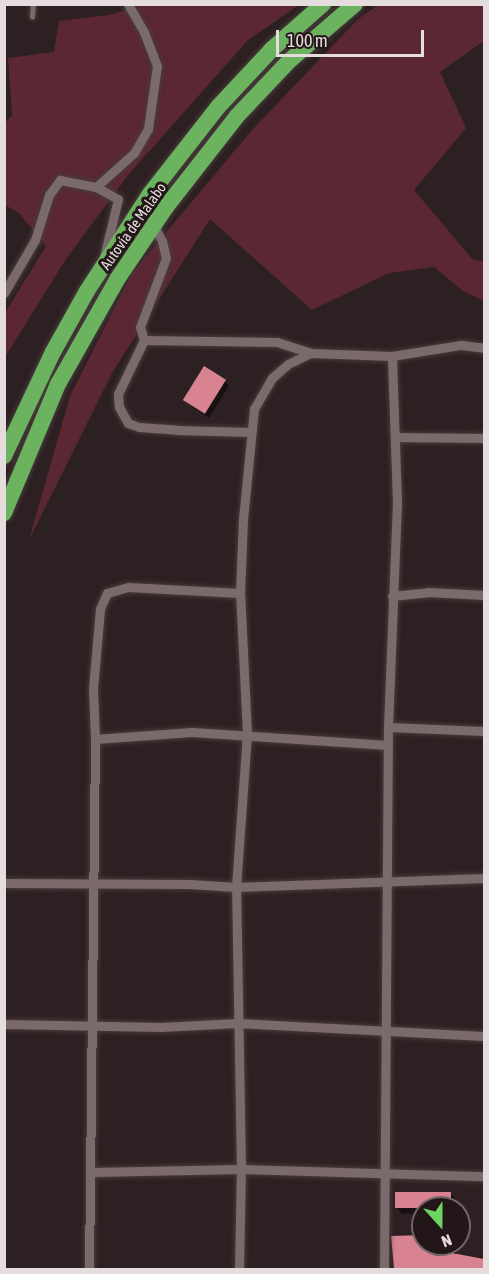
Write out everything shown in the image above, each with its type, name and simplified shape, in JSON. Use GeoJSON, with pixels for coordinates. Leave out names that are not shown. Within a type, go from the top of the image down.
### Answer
{"type":"FeatureCollection","features":[{"type":"Feature","properties":{"kind":"highway","name":"Autovía de Malabo"},"geometry":{"type":"LineString","coordinates":[[4,456],[53,352],[102,265],[150,194],[218,107],[272,49],[322,4]]}},
{"type":"Feature","properties":{"kind":"highway","name":"Autovía de Malabo"},"geometry":{"type":"LineString","coordinates":[[4,513],[58,384],[118,278],[237,116],[289,61],[355,4]]}},
{"type":"Feature","properties":{"kind":"street"},"geometry":{"type":"LineString","coordinates":[[96,187],[134,153],[148,129],[157,66],[144,32],[128,4]]}},
{"type":"Feature","properties":{"kind":"street"},"geometry":{"type":"LineString","coordinates":[[5,290],[35,240],[49,195],[60,180],[96,187],[118,199],[102,265]]}},
{"type":"Feature","properties":{"kind":"street"},"geometry":{"type":"LineString","coordinates":[[154,226],[162,241],[166,258],[140,327],[144,340],[118,394],[119,407],[128,423],[139,427],[251,432]]}},
{"type":"Feature","properties":{"kind":"street"},"geometry":{"type":"LineString","coordinates":[[144,340],[276,342],[311,353],[392,357],[461,345],[484,348]]}},
{"type":"Feature","properties":{"kind":"street"},"geometry":{"type":"LineString","coordinates":[[239,1269],[241,1169],[237,1023],[237,887],[248,734],[240,593],[243,519],[254,410],[272,378],[288,364],[311,353]]}},
{"type":"Feature","properties":{"kind":"street"},"geometry":{"type":"LineString","coordinates":[[384,1269],[388,727],[397,502],[392,357]]}},
{"type":"Feature","properties":{"kind":"street"},"geometry":{"type":"LineString","coordinates":[[395,437],[484,438]]}},
{"type":"Feature","properties":{"kind":"street"},"geometry":{"type":"LineString","coordinates":[[89,1269],[92,1172],[95,739],[93,689],[100,609],[107,593],[128,587],[240,593]]}},
{"type":"Feature","properties":{"kind":"street"},"geometry":{"type":"LineString","coordinates":[[392,596],[428,592],[484,595]]}},
{"type":"Feature","properties":{"kind":"street"},"geometry":{"type":"LineString","coordinates":[[388,727],[484,731]]}},
{"type":"Feature","properties":{"kind":"street"},"geometry":{"type":"LineString","coordinates":[[95,739],[174,732],[248,734],[388,745]]}},
{"type":"Feature","properties":{"kind":"street"},"geometry":{"type":"LineString","coordinates":[[4,883],[190,884],[237,887],[484,878]]}},
{"type":"Feature","properties":{"kind":"street"},"geometry":{"type":"LineString","coordinates":[[4,1024],[161,1027],[237,1023],[386,1029],[484,1036]]}},
{"type":"Feature","properties":{"kind":"street"},"geometry":{"type":"LineString","coordinates":[[92,1172],[241,1169],[386,1175],[484,1176]]}},
{"type":"Feature","properties":{"kind":"lane"},"geometry":{"type":"LineString","coordinates":[[32,17],[33,4]]}},
{"type":"Feature","properties":{"kind":"shaded area"},"geometry":{"type":"Polygon","coordinates":[[[143,5],[299,5],[248,40],[129,174],[66,259],[5,357],[5,313],[46,246],[19,213],[5,205],[5,123],[12,115],[8,58],[54,52],[59,21],[109,15],[143,5]]]}},
{"type":"Feature","properties":{"kind":"shaded area"},"geometry":{"type":"Polygon","coordinates":[[[378,5],[484,5],[484,41],[440,72],[466,128],[414,190],[473,260],[484,261],[484,301],[463,291],[434,267],[389,273],[312,310],[210,219],[112,373],[29,540],[70,396],[132,273],[253,129],[358,19],[378,5]]]}},
{"type":"Feature","properties":{"kind":"building"},"geometry":{"type":"Polygon","coordinates":[[[204,366],[226,380],[205,414],[183,400],[204,366]]]}},
{"type":"Feature","properties":{"kind":"building"},"geometry":{"type":"Polygon","coordinates":[[[395,1192],[451,1192],[451,1196],[411,1196],[411,1208],[395,1208],[395,1192]]]}},
{"type":"Feature","properties":{"kind":"building"},"geometry":{"type":"Polygon","coordinates":[[[411,1235],[411,1256],[468,1256],[484,1259],[484,1268],[394,1269],[391,1236],[411,1235]]]}}]}
